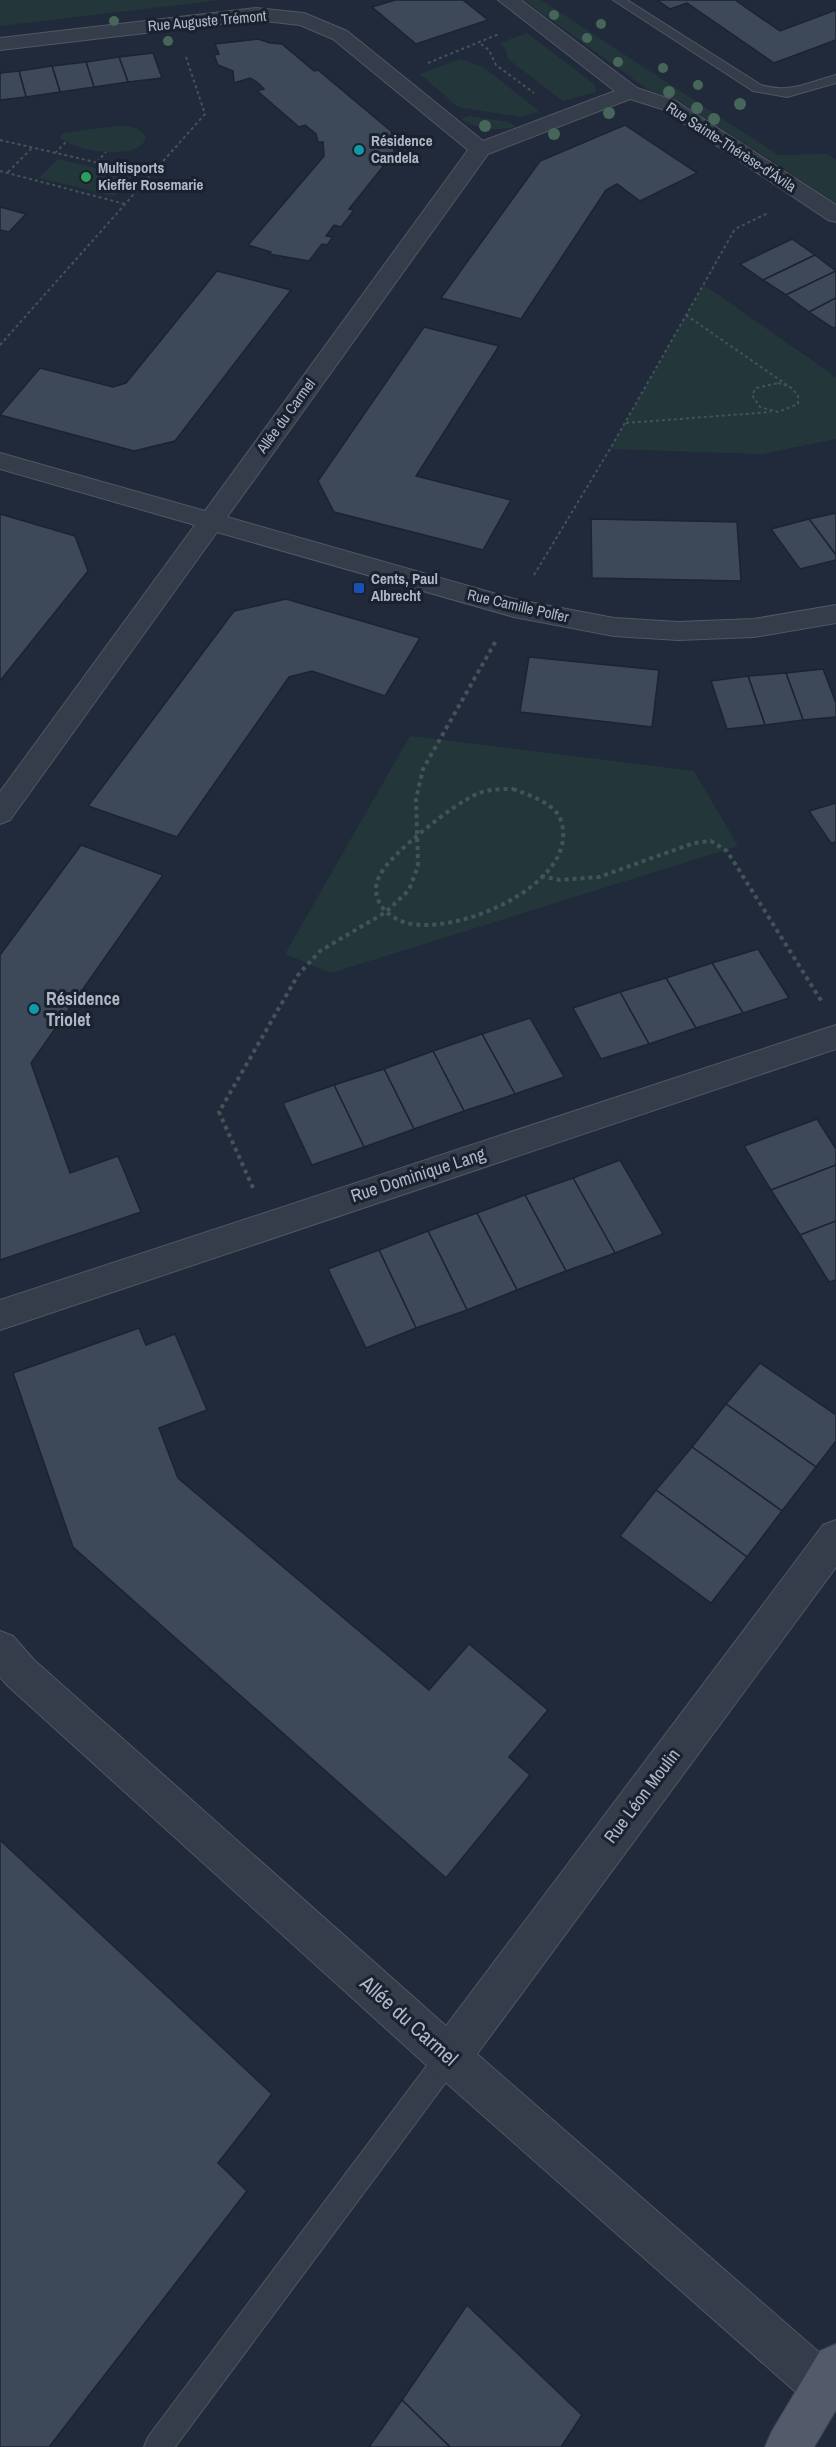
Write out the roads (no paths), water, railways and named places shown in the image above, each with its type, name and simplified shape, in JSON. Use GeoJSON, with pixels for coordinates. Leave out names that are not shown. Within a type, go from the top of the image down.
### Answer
{"type":"FeatureCollection","features":[{"type":"Feature","properties":{"kind":"main road"},"geometry":{"type":"LineString","coordinates":[[788,2447],[830,2377]]}},
{"type":"Feature","properties":{"kind":"street","name":"Rue Sainte-Thérèse-d'Ávila"},"geometry":{"type":"LineString","coordinates":[[508,0],[630,92],[669,105],[836,215]]}},
{"type":"Feature","properties":{"kind":"street","name":"Rue Auguste Trémont"},"geometry":{"type":"LineString","coordinates":[[0,44],[256,14],[304,19],[340,35],[480,149]]}},
{"type":"Feature","properties":{"kind":"street"},"geometry":{"type":"LineString","coordinates":[[480,149],[630,92]]}},
{"type":"Feature","properties":{"kind":"street","name":"Allée du Carmel"},"geometry":{"type":"LineString","coordinates":[[0,813],[480,149]]}},
{"type":"Feature","properties":{"kind":"street","name":"Rue Camille Polfer"},"geometry":{"type":"LineString","coordinates":[[0,461],[514,608],[614,627],[678,631],[754,627],[835,616]]}},
{"type":"Feature","properties":{"kind":"street","name":"Rue Dominique Lang"},"geometry":{"type":"LineString","coordinates":[[0,1315],[836,1036]]}},
{"type":"Feature","properties":{"kind":"street","name":"Rue Léon Moulin"},"geometry":{"type":"LineString","coordinates":[[449,2057],[836,1537]]}},
{"type":"Feature","properties":{"kind":"street","name":"Allée du Carmel"},"geometry":{"type":"LineString","coordinates":[[0,1649],[30,1682],[449,2057],[830,2377]]}},
{"type":"Feature","properties":{"kind":"lane"},"geometry":{"type":"LineString","coordinates":[[619,0],[757,88],[773,94],[796,93],[836,79]]}},
{"type":"Feature","properties":{"kind":"lane"},"geometry":{"type":"LineString","coordinates":[[158,2447],[449,2057]]}},
{"type":"Feature","properties":{"kind":"place","name":"Résidence Candela"},"geometry":{"type":"Point","coordinates":[359,150]}},
{"type":"Feature","properties":{"kind":"place","name":"Multisports Kieffer Rosemarie"},"geometry":{"type":"Point","coordinates":[86,177]}},
{"type":"Feature","properties":{"kind":"place","name":"Cents, Paul Albrecht"},"geometry":{"type":"Point","coordinates":[359,588]}},
{"type":"Feature","properties":{"kind":"place","name":"Résidence Triolet"},"geometry":{"type":"Point","coordinates":[34,1009]}}]}
